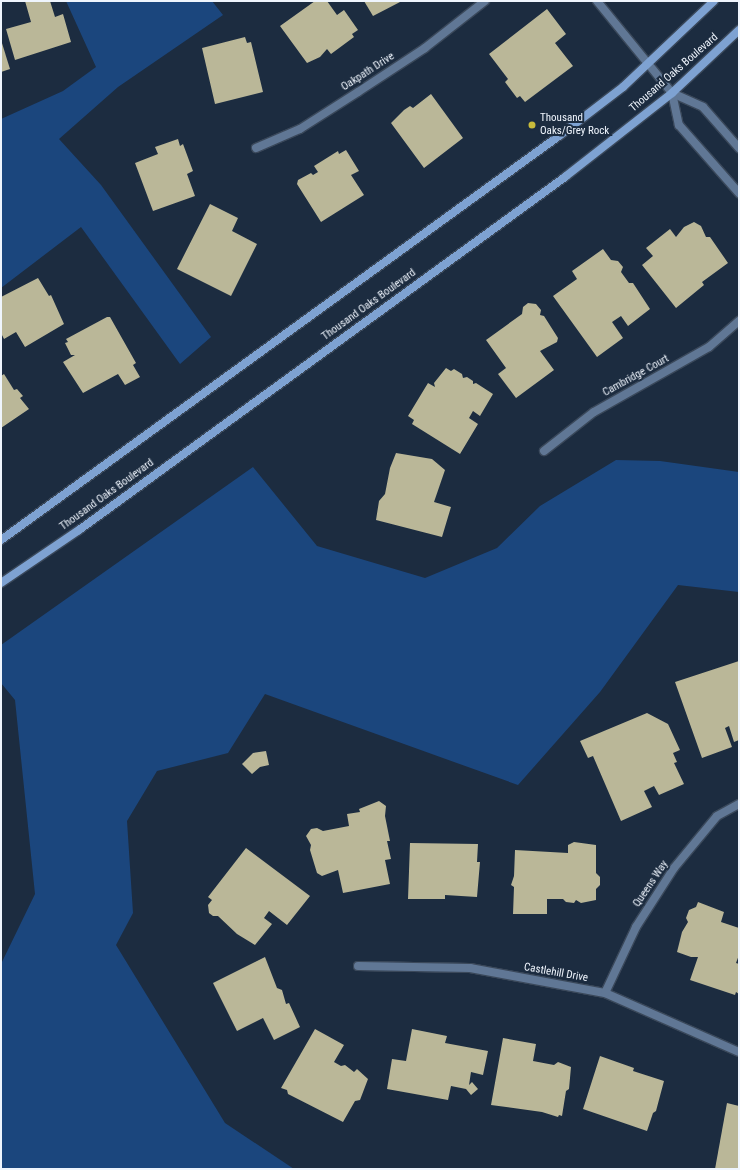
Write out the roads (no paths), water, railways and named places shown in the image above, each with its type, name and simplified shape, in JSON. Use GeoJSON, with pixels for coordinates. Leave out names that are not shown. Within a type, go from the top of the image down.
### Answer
{"type":"FeatureCollection","features":[{"type":"Feature","properties":{"kind":"main road"},"geometry":{"type":"LineString","coordinates":[[1,540],[559,136],[647,65],[714,1]]}},
{"type":"Feature","properties":{"kind":"main road","name":"Thousand Oaks Boulevard"},"geometry":{"type":"LineString","coordinates":[[1,583],[79,530],[558,182],[672,93],[739,30]]}},
{"type":"Feature","properties":{"kind":"street","name":"Oakpath Drive"},"geometry":{"type":"LineString","coordinates":[[256,148],[300,128],[358,92],[425,48],[485,1]]}},
{"type":"Feature","properties":{"kind":"street"},"geometry":{"type":"LineString","coordinates":[[597,1],[647,65],[672,93],[703,107],[739,148]]}},
{"type":"Feature","properties":{"kind":"street"},"geometry":{"type":"LineString","coordinates":[[672,93],[679,125],[739,193]]}},
{"type":"Feature","properties":{"kind":"street","name":"Cambridge Court"},"geometry":{"type":"LineString","coordinates":[[544,451],[594,412],[709,347],[739,321]]}},
{"type":"Feature","properties":{"kind":"street","name":"Queens Way"},"geometry":{"type":"LineString","coordinates":[[605,993],[636,927],[674,868],[717,816],[739,804]]}},
{"type":"Feature","properties":{"kind":"street","name":"Castlehill Drive"},"geometry":{"type":"LineString","coordinates":[[358,966],[470,968],[605,993],[739,1052]]}},
{"type":"Feature","properties":{"kind":"place","name":"Thousand Oaks/Grey Rock"},"geometry":{"type":"Point","coordinates":[532,125]}}]}
